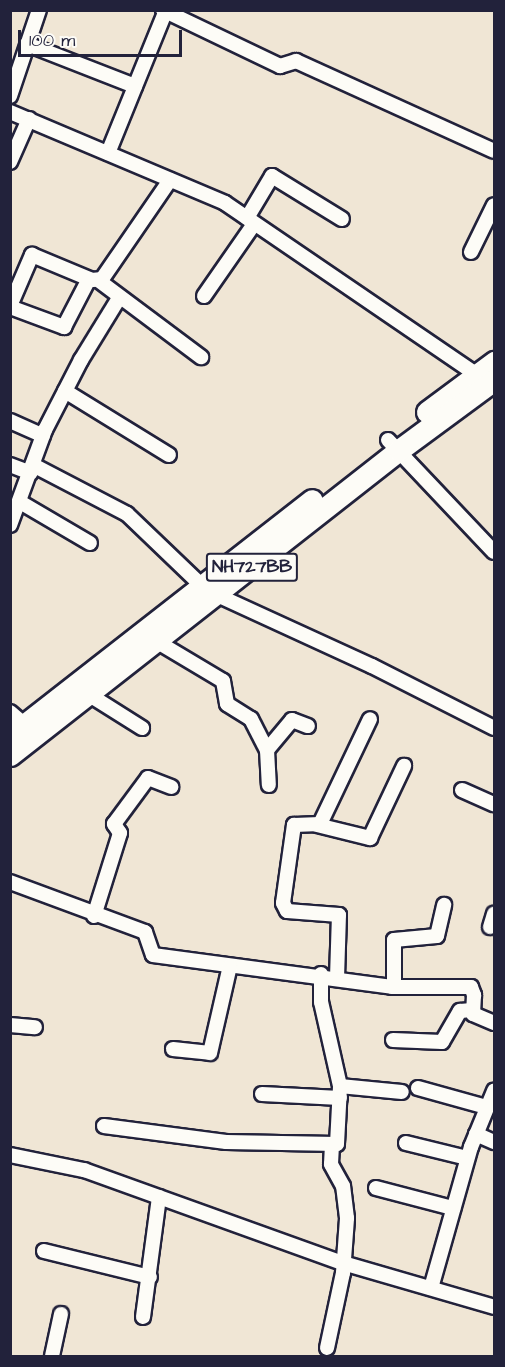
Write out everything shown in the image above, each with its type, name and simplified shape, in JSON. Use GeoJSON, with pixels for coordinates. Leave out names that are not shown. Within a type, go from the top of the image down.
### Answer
{"type":"FeatureCollection","features":[{"type":"Feature","properties":{"kind":"highway","name":"NH727BB"},"geometry":{"type":"LineString","coordinates":[[15,725],[210,591],[393,445],[486,377],[495,362]]}},
{"type":"Feature","properties":{"kind":"highway","name":"NH727BB"},"geometry":{"type":"LineString","coordinates":[[10,755],[156,642],[210,591]]}},
{"type":"Feature","properties":{"kind":"street"},"geometry":{"type":"LineString","coordinates":[[10,96],[39,10]]}},
{"type":"Feature","properties":{"kind":"street"},"geometry":{"type":"LineString","coordinates":[[108,153],[165,11],[280,66],[296,61],[495,151]]}},
{"type":"Feature","properties":{"kind":"street"},"geometry":{"type":"LineString","coordinates":[[27,44],[135,86]]}},
{"type":"Feature","properties":{"kind":"street"},"geometry":{"type":"LineString","coordinates":[[10,112],[225,203],[486,377]]}},
{"type":"Feature","properties":{"kind":"street"},"geometry":{"type":"LineString","coordinates":[[10,162],[29,119]]}},
{"type":"Feature","properties":{"kind":"street"},"geometry":{"type":"LineString","coordinates":[[204,296],[250,221],[272,176],[342,219]]}},
{"type":"Feature","properties":{"kind":"street"},"geometry":{"type":"LineString","coordinates":[[170,180],[94,280],[64,327],[10,307],[32,255],[94,280],[201,357]]}},
{"type":"Feature","properties":{"kind":"street"},"geometry":{"type":"LineString","coordinates":[[471,252],[495,205]]}},
{"type":"Feature","properties":{"kind":"street"},"geometry":{"type":"LineString","coordinates":[[10,525],[43,436],[65,391],[118,298]]}},
{"type":"Feature","properties":{"kind":"street"},"geometry":{"type":"LineString","coordinates":[[65,391],[170,455]]}},
{"type":"Feature","properties":{"kind":"street"},"geometry":{"type":"LineString","coordinates":[[10,422],[43,436]]}},
{"type":"Feature","properties":{"kind":"street"},"geometry":{"type":"LineString","coordinates":[[393,445],[495,552]]}},
{"type":"Feature","properties":{"kind":"street"},"geometry":{"type":"LineString","coordinates":[[10,465],[32,469],[127,514],[210,591],[372,666],[495,728]]}},
{"type":"Feature","properties":{"kind":"street"},"geometry":{"type":"LineString","coordinates":[[20,502],[90,543]]}},
{"type":"Feature","properties":{"kind":"street"},"geometry":{"type":"LineString","coordinates":[[156,642],[222,681],[227,704],[251,719],[267,750],[269,785]]}},
{"type":"Feature","properties":{"kind":"street"},"geometry":{"type":"LineString","coordinates":[[88,694],[142,728]]}},
{"type":"Feature","properties":{"kind":"street"},"geometry":{"type":"LineString","coordinates":[[317,825],[370,719]]}},
{"type":"Feature","properties":{"kind":"street"},"geometry":{"type":"LineString","coordinates":[[267,750],[292,720],[308,726]]}},
{"type":"Feature","properties":{"kind":"street"},"geometry":{"type":"LineString","coordinates":[[337,978],[339,915],[283,908],[294,825],[317,825],[370,838],[404,766]]}},
{"type":"Feature","properties":{"kind":"street"},"geometry":{"type":"LineString","coordinates":[[94,916],[120,833],[114,824],[148,778],[171,787]]}},
{"type":"Feature","properties":{"kind":"street"},"geometry":{"type":"LineString","coordinates":[[462,790],[495,804]]}},
{"type":"Feature","properties":{"kind":"street"},"geometry":{"type":"LineString","coordinates":[[10,882],[94,916],[146,932],[153,955],[230,966],[321,975],[394,987],[471,987],[474,995],[472,1010]]}},
{"type":"Feature","properties":{"kind":"street"},"geometry":{"type":"LineString","coordinates":[[394,987],[394,940],[437,936],[444,905]]}},
{"type":"Feature","properties":{"kind":"street"},"geometry":{"type":"LineString","coordinates":[[173,1049],[210,1053],[230,966]]}},
{"type":"Feature","properties":{"kind":"street"},"geometry":{"type":"LineString","coordinates":[[104,1126],[209,1140],[332,1146],[338,1142],[340,1092],[321,1002],[321,975]]}},
{"type":"Feature","properties":{"kind":"street"},"geometry":{"type":"LineString","coordinates":[[393,1040],[442,1042],[460,1011],[472,1010],[495,1023]]}},
{"type":"Feature","properties":{"kind":"street"},"geometry":{"type":"LineString","coordinates":[[10,1025],[35,1027]]}},
{"type":"Feature","properties":{"kind":"street"},"geometry":{"type":"LineString","coordinates":[[418,1088],[486,1107]]}},
{"type":"Feature","properties":{"kind":"street"},"geometry":{"type":"LineString","coordinates":[[431,1288],[467,1158],[486,1107],[495,1091]]}},
{"type":"Feature","properties":{"kind":"street"},"geometry":{"type":"LineString","coordinates":[[262,1094],[402,1092]]}},
{"type":"Feature","properties":{"kind":"street"},"geometry":{"type":"LineString","coordinates":[[476,1134],[495,1142]]}},
{"type":"Feature","properties":{"kind":"street"},"geometry":{"type":"LineString","coordinates":[[406,1143],[467,1158]]}},
{"type":"Feature","properties":{"kind":"street"},"geometry":{"type":"LineString","coordinates":[[327,1348],[343,1263],[346,1197],[333,1172],[332,1146]]}},
{"type":"Feature","properties":{"kind":"street"},"geometry":{"type":"LineString","coordinates":[[10,1155],[84,1170],[343,1263],[495,1307]]}},
{"type":"Feature","properties":{"kind":"street"},"geometry":{"type":"LineString","coordinates":[[376,1188],[453,1208]]}},
{"type":"Feature","properties":{"kind":"street"},"geometry":{"type":"LineString","coordinates":[[143,1317],[159,1197]]}},
{"type":"Feature","properties":{"kind":"street"},"geometry":{"type":"LineString","coordinates":[[44,1251],[150,1277]]}},
{"type":"Feature","properties":{"kind":"street"},"geometry":{"type":"LineString","coordinates":[[52,1356],[61,1314]]}}]}
